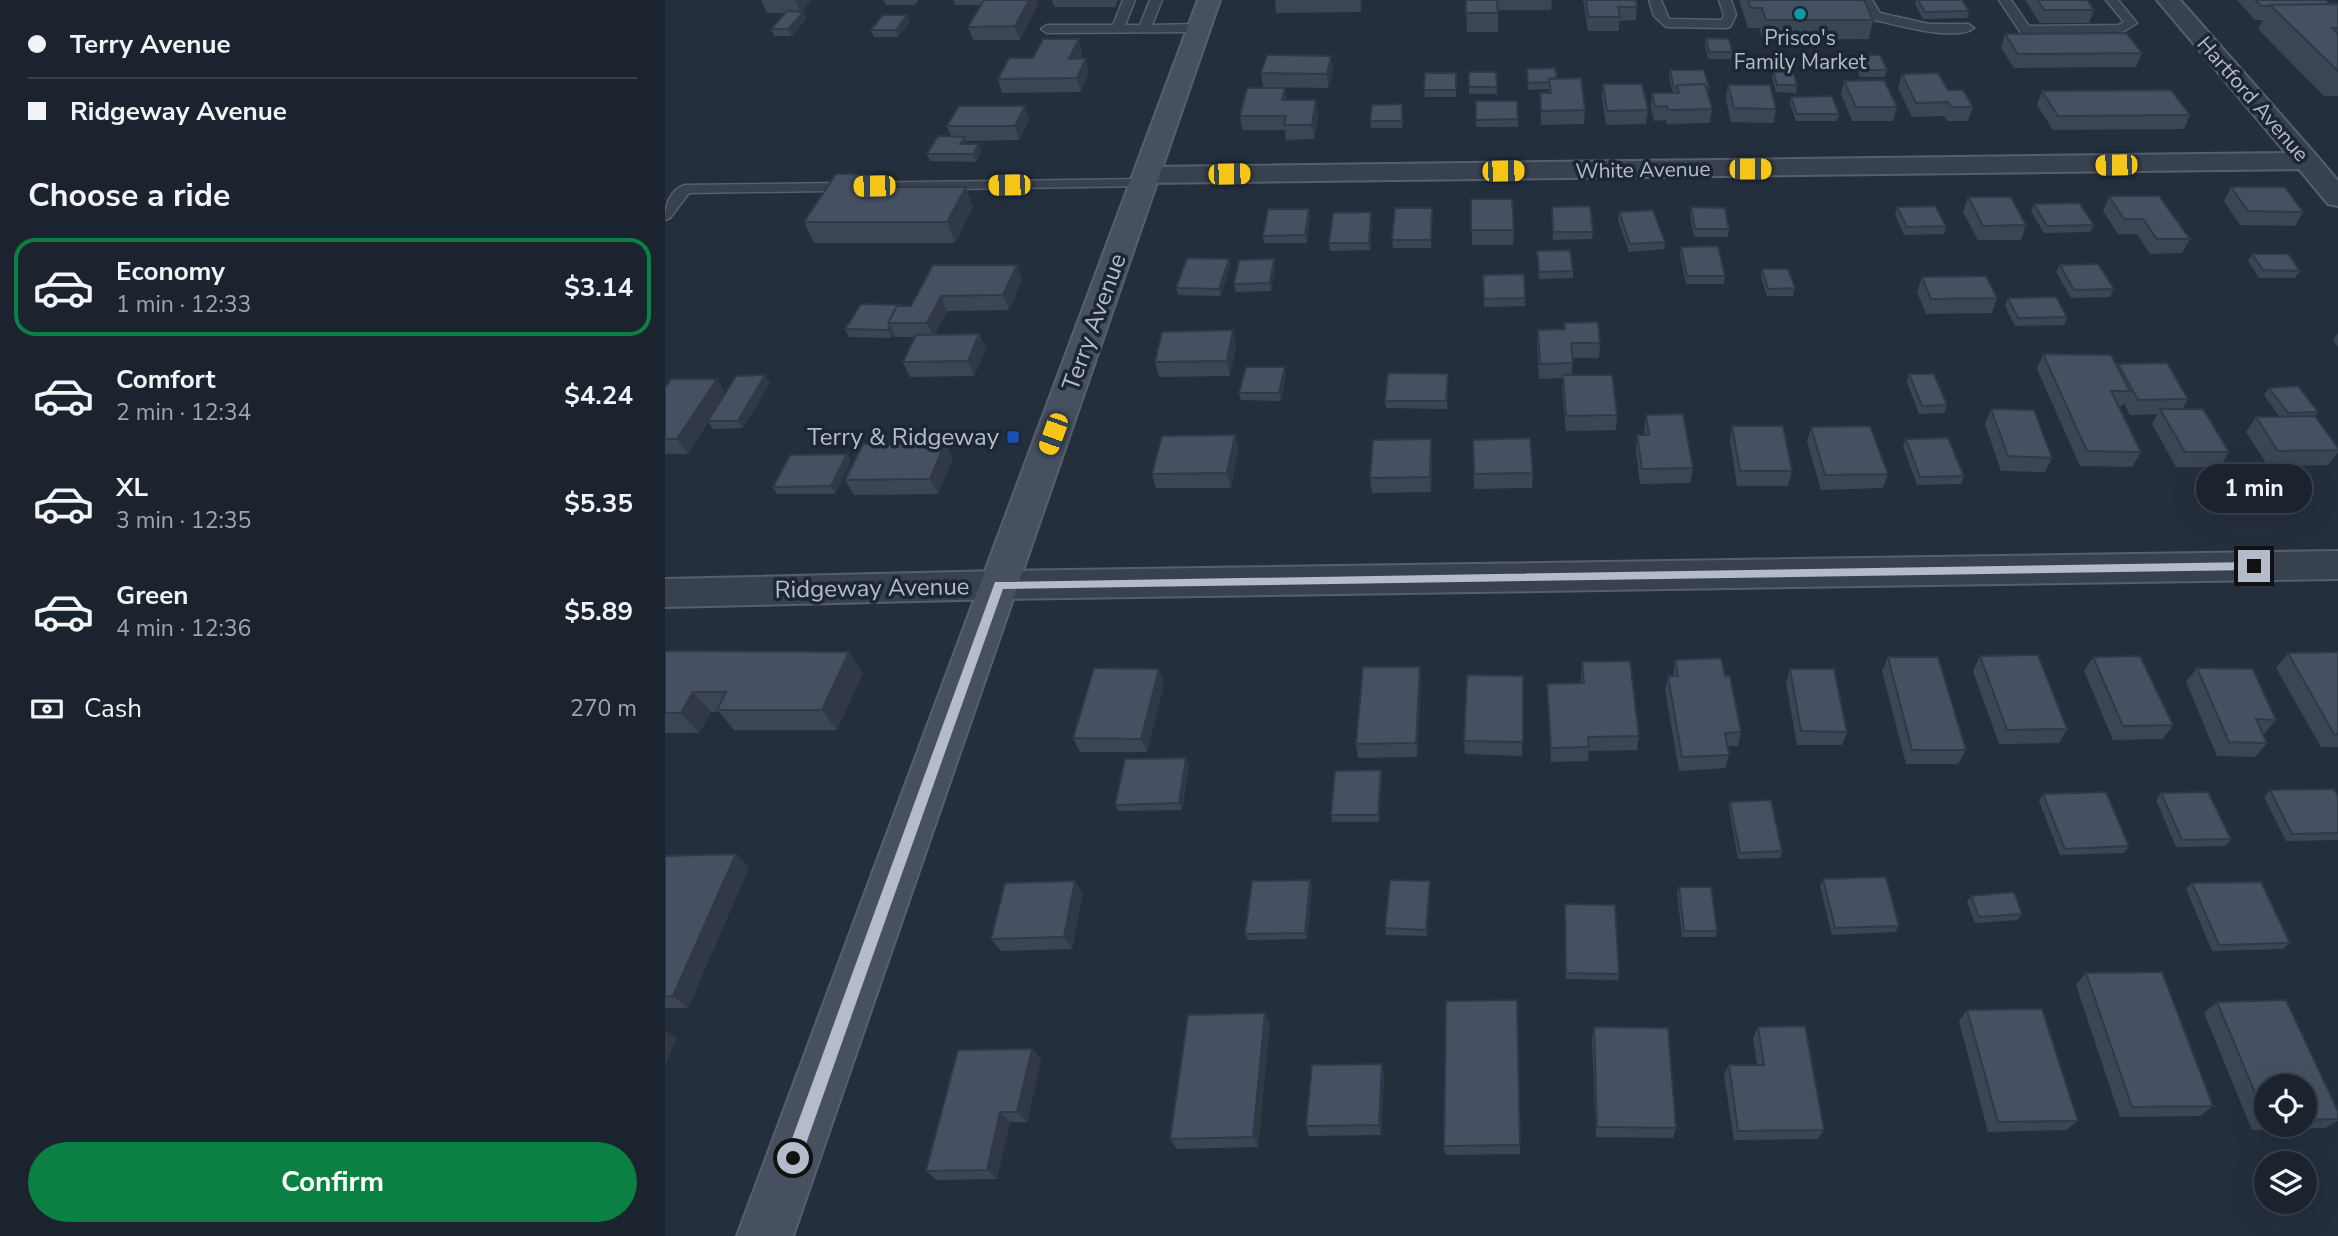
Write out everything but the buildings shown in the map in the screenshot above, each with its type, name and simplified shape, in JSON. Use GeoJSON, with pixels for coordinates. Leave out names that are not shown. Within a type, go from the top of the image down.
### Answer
{"type":"FeatureCollection","features":[{"type":"Feature","properties":{"kind":"street","name":"Hartford Avenue"},"geometry":{"type":"LineString","coordinates":[[2168,0],[2338,198]]}},
{"type":"Feature","properties":{"kind":"street","name":"Terry Avenue"},"geometry":{"type":"LineString","coordinates":[[765,1236],[1204,14]]}},
{"type":"Feature","properties":{"kind":"street","name":"White Avenue"},"geometry":{"type":"LineString","coordinates":[[1145,179],[2307,162]]}},
{"type":"Feature","properties":{"kind":"street","name":"Ridgeway Avenue"},"geometry":{"type":"LineString","coordinates":[[665,593],[999,585],[2338,565]]}},
{"type":"Feature","properties":{"kind":"lane"},"geometry":{"type":"LineString","coordinates":[[1117,29],[1129,0]]}},
{"type":"Feature","properties":{"kind":"lane"},"geometry":{"type":"LineString","coordinates":[[1144,29],[1156,0]]}},
{"type":"Feature","properties":{"kind":"lane"},"geometry":{"type":"LineString","coordinates":[[1655,0],[1660,16],[1666,23],[1706,25],[1726,24],[1730,15],[1725,0]]}},
{"type":"Feature","properties":{"kind":"lane"},"geometry":{"type":"LineString","coordinates":[[1866,0],[1875,16],[1929,28],[1968,28]]}},
{"type":"Feature","properties":{"kind":"lane"},"geometry":{"type":"LineString","coordinates":[[2005,0],[2025,30],[2121,29],[2131,23],[2112,0]]}},
{"type":"Feature","properties":{"kind":"lane"},"geometry":{"type":"LineString","coordinates":[[1047,29],[1144,29],[1204,14]]}},
{"type":"Feature","properties":{"kind":"lane"},"geometry":{"type":"LineString","coordinates":[[665,215],[685,188],[1145,179]]}},
{"type":"Feature","properties":{"kind":"place","name":"Prisco's Family Market"},"geometry":{"type":"Point","coordinates":[1800,14]}},
{"type":"Feature","properties":{"kind":"place","name":"Terry & Ridgeway"},"geometry":{"type":"Point","coordinates":[1013,437]}},
{"type":"Feature","properties":{"kind":"route"},"geometry":{"type":"LineString","coordinates":[[793,1158],[999,585],[2254,566]]}}]}
